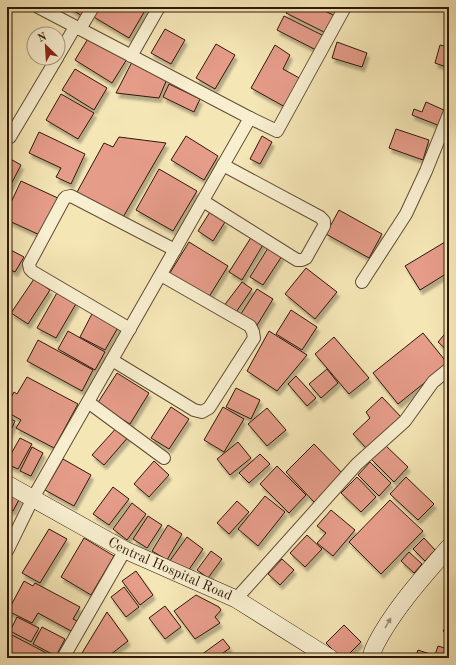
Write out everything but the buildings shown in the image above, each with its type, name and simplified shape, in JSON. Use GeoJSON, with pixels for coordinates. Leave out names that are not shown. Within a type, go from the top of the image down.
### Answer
{"type":"FeatureCollection","features":[{"type":"Feature","properties":{"kind":"street"},"geometry":{"type":"LineString","coordinates":[[38,7],[250,118],[278,131],[345,7]]}},
{"type":"Feature","properties":{"kind":"street"},"geometry":{"type":"LineString","coordinates":[[66,45],[93,7]]}},
{"type":"Feature","properties":{"kind":"street"},"geometry":{"type":"LineString","coordinates":[[131,56],[159,7]]}},
{"type":"Feature","properties":{"kind":"street"},"geometry":{"type":"LineString","coordinates":[[7,135],[10,137],[52,66]]}},
{"type":"Feature","properties":{"kind":"street"},"geometry":{"type":"LineString","coordinates":[[362,282],[406,214],[426,171],[449,114]]}},
{"type":"Feature","properties":{"kind":"street"},"geometry":{"type":"LineString","coordinates":[[7,551],[32,498],[250,118]]}},
{"type":"Feature","properties":{"kind":"street"},"geometry":{"type":"LineString","coordinates":[[203,201],[297,260],[306,258],[324,226],[324,221],[320,217],[223,166]]}},
{"type":"Feature","properties":{"kind":"street"},"geometry":{"type":"LineString","coordinates":[[130,329],[30,269],[29,264],[64,199],[71,196],[175,250]]}},
{"type":"Feature","properties":{"kind":"street"},"geometry":{"type":"LineString","coordinates":[[112,360],[194,410],[202,412],[209,408],[254,338],[250,326],[160,275]]}},
{"type":"Feature","properties":{"kind":"street"},"geometry":{"type":"LineString","coordinates":[[236,599],[357,464],[405,421],[433,382],[449,369]]}},
{"type":"Feature","properties":{"kind":"street"},"geometry":{"type":"LineString","coordinates":[[88,402],[164,458]]}},
{"type":"Feature","properties":{"kind":"street","name":"Central Hospital Road"},"geometry":{"type":"LineString","coordinates":[[7,484],[126,550],[236,599],[330,658]]}},
{"type":"Feature","properties":{"kind":"street"},"geometry":{"type":"LineString","coordinates":[[371,658],[371,654],[394,612],[449,547]]}},
{"type":"Feature","properties":{"kind":"street"},"geometry":{"type":"LineString","coordinates":[[64,658],[126,550]]}}]}
